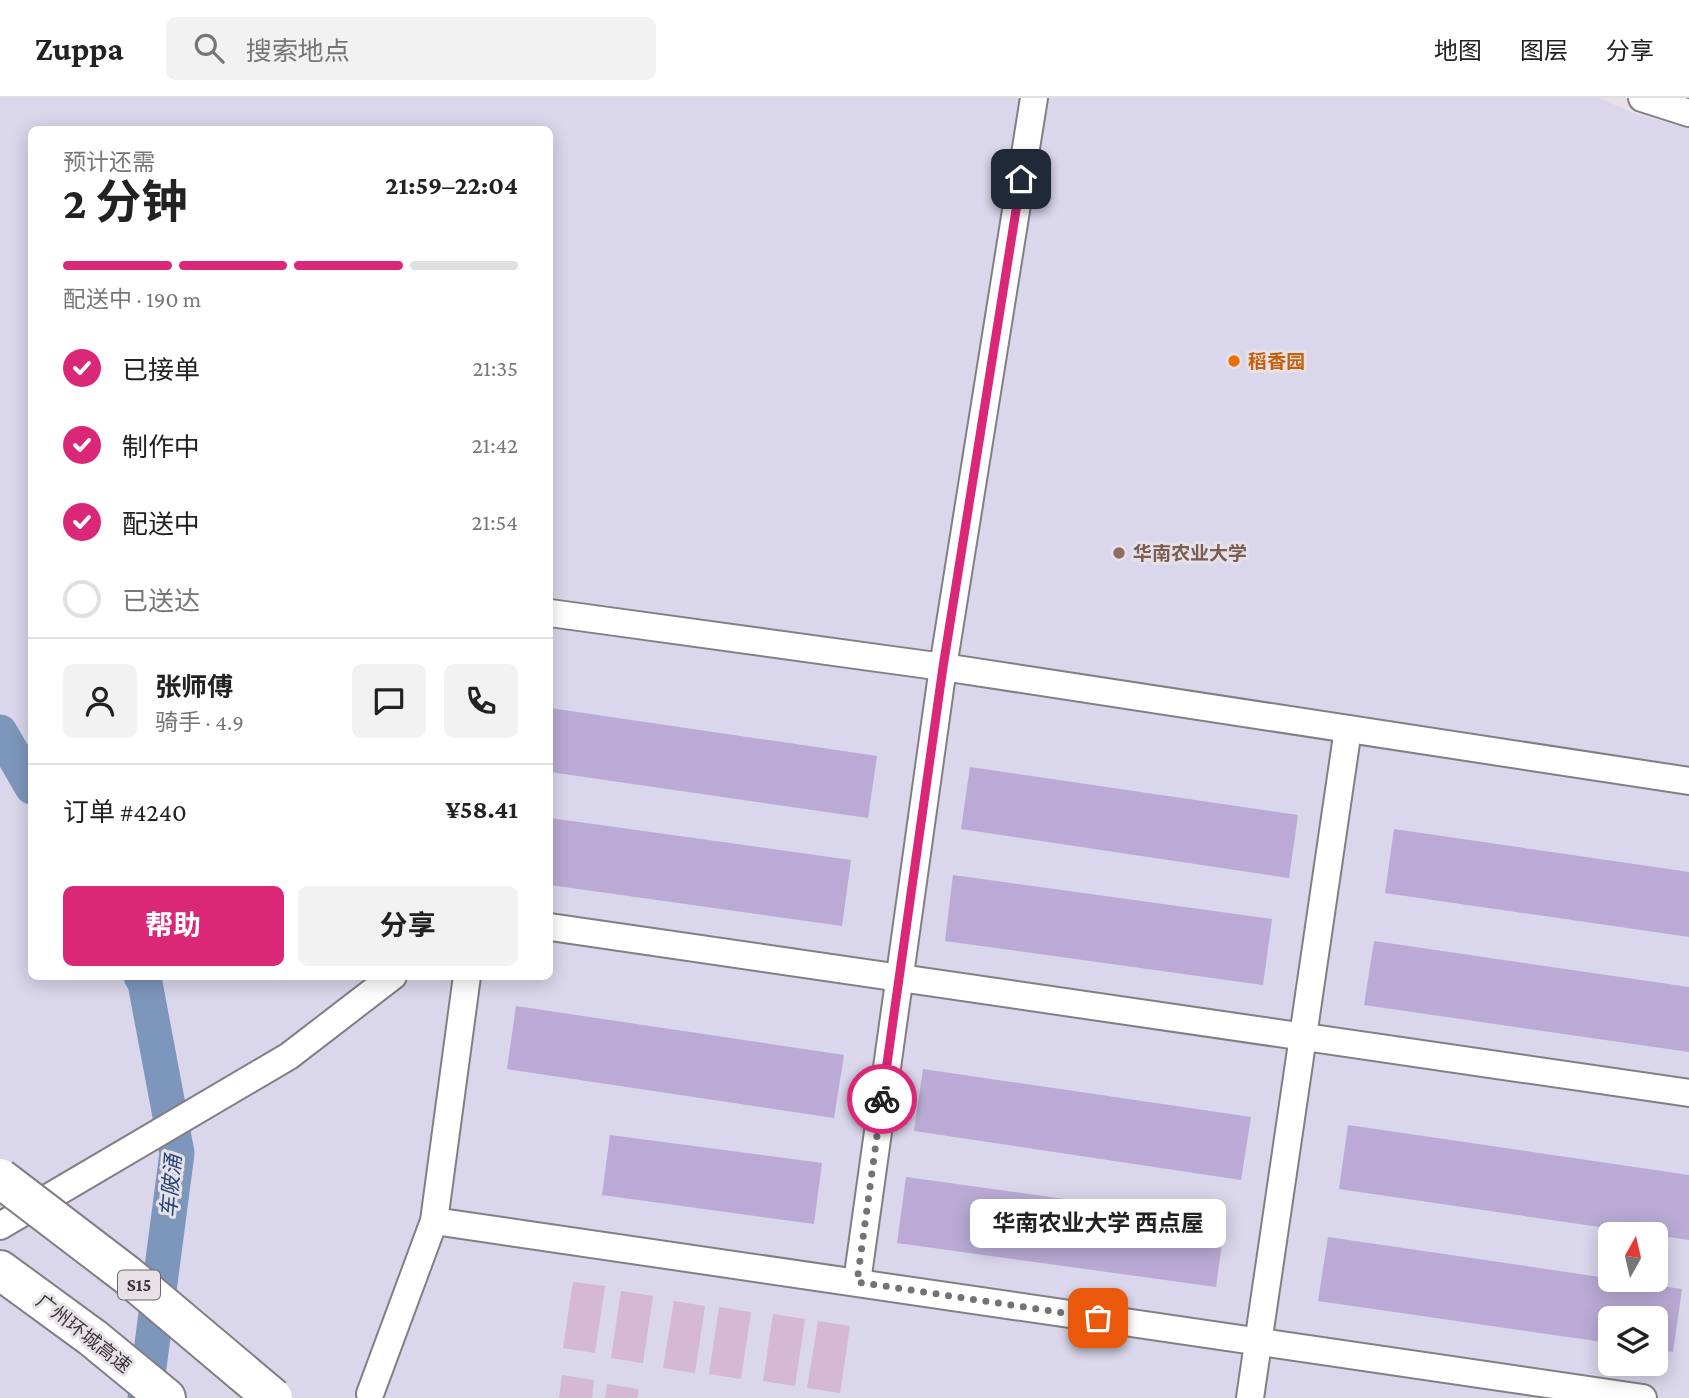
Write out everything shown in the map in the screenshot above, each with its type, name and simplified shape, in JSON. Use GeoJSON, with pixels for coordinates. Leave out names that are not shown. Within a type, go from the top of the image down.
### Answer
{"type":"FeatureCollection","features":[{"type":"Feature","properties":{"kind":"highway","name":"S15"},"geometry":{"type":"LineString","coordinates":[[0,1178],[127,1275],[273,1398]]}},
{"type":"Feature","properties":{"kind":"highway","name":"广州环城高速"},"geometry":{"type":"LineString","coordinates":[[0,1270],[93,1338],[166,1398]]}},
{"type":"Feature","properties":{"kind":"street"},"geometry":{"type":"LineString","coordinates":[[857,1282],[943,667],[1034,98]]}},
{"type":"Feature","properties":{"kind":"street"},"geometry":{"type":"LineString","coordinates":[[1642,98],[1689,113]]}},
{"type":"Feature","properties":{"kind":"street"},"geometry":{"type":"LineString","coordinates":[[553,614],[943,667],[1689,781]]}},
{"type":"Feature","properties":{"kind":"street"},"geometry":{"type":"LineString","coordinates":[[1250,1398],[1348,729]]}},
{"type":"Feature","properties":{"kind":"street"},"geometry":{"type":"LineString","coordinates":[[553,927],[1689,1093]]}},
{"type":"Feature","properties":{"kind":"street"},"geometry":{"type":"LineString","coordinates":[[0,1226],[289,1056],[388,980]]}},
{"type":"Feature","properties":{"kind":"street"},"geometry":{"type":"LineString","coordinates":[[370,1394],[434,1221],[466,980]]}},
{"type":"Feature","properties":{"kind":"street"},"geometry":{"type":"LineString","coordinates":[[434,1221],[1643,1398]]}},
{"type":"Feature","properties":{"kind":"shaded area","name":"华南农业大学"},"geometry":{"type":"Polygon","coordinates":[[[0,98],[1599,98],[1638,115],[1689,128],[1689,1398],[0,1398],[0,98]]]}},
{"type":"Feature","properties":{"kind":"shaded area"},"geometry":{"type":"Polygon","coordinates":[[[573,1282],[605,1286],[595,1353],[563,1348],[573,1282]]]}},
{"type":"Feature","properties":{"kind":"shaded area"},"geometry":{"type":"Polygon","coordinates":[[[621,1291],[653,1296],[643,1363],[611,1358],[621,1291]]]}},
{"type":"Feature","properties":{"kind":"shaded area"},"geometry":{"type":"Polygon","coordinates":[[[674,1301],[705,1306],[695,1373],[663,1368],[674,1301]]]}},
{"type":"Feature","properties":{"kind":"shaded area"},"geometry":{"type":"Polygon","coordinates":[[[719,1307],[751,1312],[741,1379],[709,1374],[719,1307]]]}},
{"type":"Feature","properties":{"kind":"shaded area"},"geometry":{"type":"Polygon","coordinates":[[[773,1314],[805,1319],[795,1386],[763,1381],[773,1314]]]}},
{"type":"Feature","properties":{"kind":"shaded area"},"geometry":{"type":"Polygon","coordinates":[[[818,1321],[850,1326],[840,1393],[807,1388],[818,1321]]]}},
{"type":"Feature","properties":{"kind":"shaded area"},"geometry":{"type":"Polygon","coordinates":[[[562,1375],[594,1380],[592,1398],[559,1398],[562,1375]]]}},
{"type":"Feature","properties":{"kind":"shaded area"},"geometry":{"type":"Polygon","coordinates":[[[607,1384],[639,1389],[637,1398],[605,1398],[607,1384]]]}},
{"type":"Feature","properties":{"kind":"building"},"geometry":{"type":"Polygon","coordinates":[[[553,708],[877,756],[868,818],[553,772],[553,708]]]}},
{"type":"Feature","properties":{"kind":"building"},"geometry":{"type":"Polygon","coordinates":[[[970,767],[1298,815],[1289,878],[961,829],[970,767]]]}},
{"type":"Feature","properties":{"kind":"building"},"geometry":{"type":"Polygon","coordinates":[[[553,818],[851,860],[842,926],[553,885],[553,818]]]}},
{"type":"Feature","properties":{"kind":"building"},"geometry":{"type":"Polygon","coordinates":[[[1394,829],[1689,872],[1689,937],[1385,893],[1394,829]]]}},
{"type":"Feature","properties":{"kind":"building"},"geometry":{"type":"Polygon","coordinates":[[[953,875],[1272,919],[1263,985],[945,941],[953,875]]]}},
{"type":"Feature","properties":{"kind":"building"},"geometry":{"type":"Polygon","coordinates":[[[1374,941],[1689,987],[1689,1052],[1364,1005],[1374,941]]]}},
{"type":"Feature","properties":{"kind":"building"},"geometry":{"type":"Polygon","coordinates":[[[516,1006],[844,1055],[834,1118],[507,1069],[516,1006]]]}},
{"type":"Feature","properties":{"kind":"building"},"geometry":{"type":"Polygon","coordinates":[[[923,1069],[1251,1117],[1241,1180],[914,1131],[923,1069]]]}},
{"type":"Feature","properties":{"kind":"building"},"geometry":{"type":"Polygon","coordinates":[[[1348,1125],[1689,1175],[1689,1240],[1668,1237],[1668,1222],[1598,1222],[1598,1227],[1339,1189],[1348,1125]]]}},
{"type":"Feature","properties":{"kind":"building"},"geometry":{"type":"Polygon","coordinates":[[[610,1135],[822,1163],[814,1224],[602,1195],[610,1135]]]}},
{"type":"Feature","properties":{"kind":"building"},"geometry":{"type":"Polygon","coordinates":[[[906,1177],[1225,1221],[1216,1287],[897,1243],[906,1177]]]}},
{"type":"Feature","properties":{"kind":"building"},"geometry":{"type":"Polygon","coordinates":[[[1328,1237],[1598,1277],[1598,1292],[1668,1292],[1668,1287],[1682,1289],[1673,1352],[1668,1351],[1668,1306],[1598,1306],[1598,1341],[1318,1301],[1328,1237]]]}},
{"type":"Feature","properties":{"kind":"waterway","name":"车陂涌"},"geometry":{"type":"LineString","coordinates":[[0,732],[28,780]]}},
{"type":"Feature","properties":{"kind":"waterway","name":"车陂涌"},"geometry":{"type":"LineString","coordinates":[[143,980],[177,1153],[145,1398]]}},
{"type":"Feature","properties":{"kind":"way so far"},"geometry":{"type":"LineString","coordinates":[[882,1099],[857,1282],[1098,1318]]}},
{"type":"Feature","properties":{"kind":"place","name":"稻香园"},"geometry":{"type":"Point","coordinates":[1234,361]}},
{"type":"Feature","properties":{"kind":"place","name":"华南农业大学"},"geometry":{"type":"Point","coordinates":[1119,553]}},
{"type":"Feature","properties":{"kind":"place","name":"华南农业大学 西点屋"},"geometry":{"type":"Point","coordinates":[1098,1318]}},
{"type":"Feature","properties":{"kind":"route"},"geometry":{"type":"LineString","coordinates":[[882,1099],[943,667],[1021,179]]}}]}
